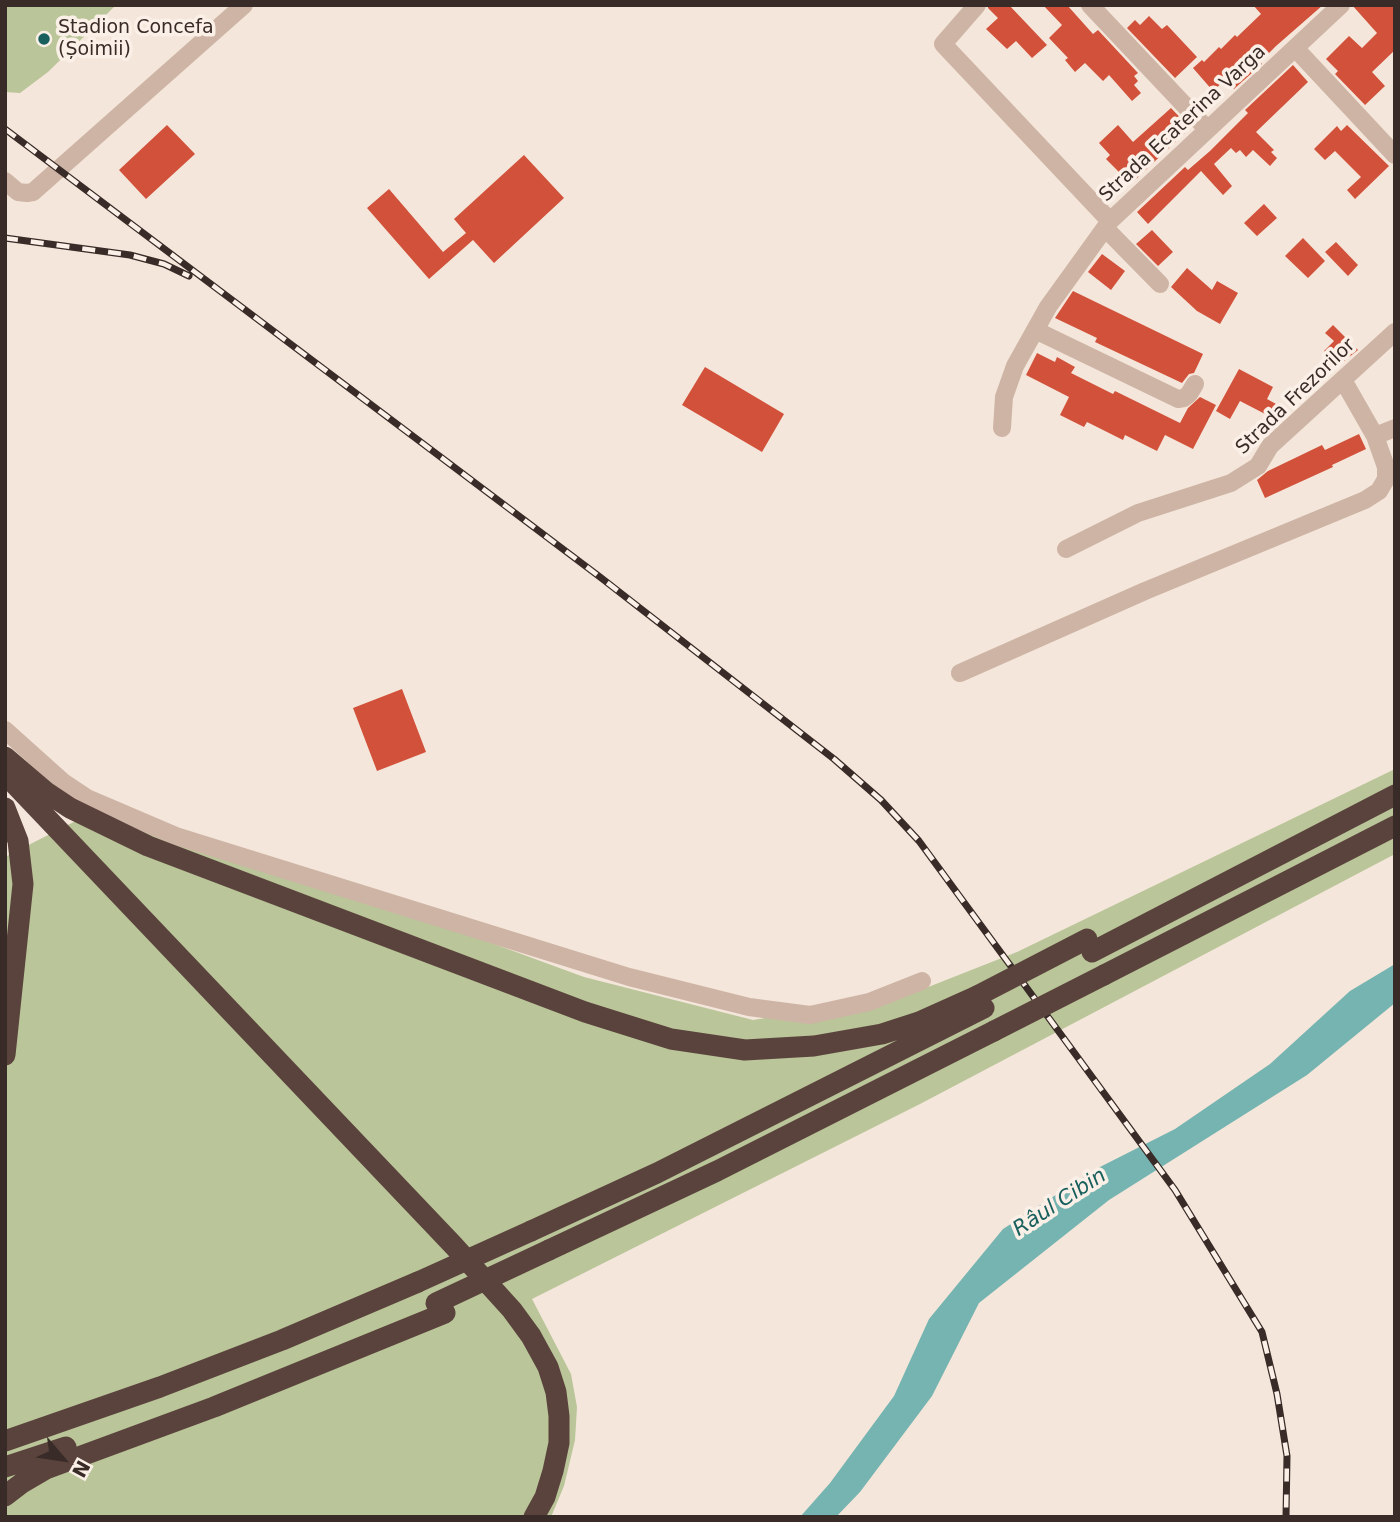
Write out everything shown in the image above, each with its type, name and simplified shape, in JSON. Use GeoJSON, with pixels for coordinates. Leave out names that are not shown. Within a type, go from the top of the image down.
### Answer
{"type":"FeatureCollection","features":[{"type":"Feature","properties":{"kind":"highway"},"geometry":{"type":"LineString","coordinates":[[5,757],[36,784],[71,808],[148,846],[585,1012],[671,1040],[745,1049],[814,1046],[882,1034],[980,1002]]}},
{"type":"Feature","properties":{"kind":"highway"},"geometry":{"type":"LineString","coordinates":[[5,774],[454,1246],[512,1310],[531,1336],[548,1367],[556,1392],[559,1416],[559,1443],[553,1471],[545,1496],[534,1517]]}},
{"type":"Feature","properties":{"kind":"highway"},"geometry":{"type":"LineString","coordinates":[[5,1441],[160,1387],[418,1282],[657,1173],[1089,945],[1395,795]]}},
{"type":"Feature","properties":{"kind":"highway"},"geometry":{"type":"LineString","coordinates":[[5,808],[18,841],[23,884],[5,1055]]}},
{"type":"Feature","properties":{"kind":"highway"},"geometry":{"type":"LineString","coordinates":[[5,1496],[46,1469],[214,1407],[554,1256],[717,1171],[998,1036],[1389,829]]}},
{"type":"Feature","properties":{"kind":"highway"},"geometry":{"type":"LineString","coordinates":[[5,1467],[168,1411],[440,1308]]}},
{"type":"Feature","properties":{"kind":"street"},"geometry":{"type":"LineString","coordinates":[[5,181],[18,192],[33,192],[244,5]]}},
{"type":"Feature","properties":{"kind":"street","name":"Strada Ecaterina Varga"},"geometry":{"type":"LineString","coordinates":[[977,5],[943,44],[1108,225],[1341,5]]}},
{"type":"Feature","properties":{"kind":"street"},"geometry":{"type":"LineString","coordinates":[[1090,5],[1207,130]]}},
{"type":"Feature","properties":{"kind":"street"},"geometry":{"type":"LineString","coordinates":[[1295,48],[1395,155]]}},
{"type":"Feature","properties":{"kind":"street"},"geometry":{"type":"LineString","coordinates":[[1002,428],[1004,397],[1016,366],[1048,306],[1108,225],[1160,284]]}},
{"type":"Feature","properties":{"kind":"street"},"geometry":{"type":"LineString","coordinates":[[1035,330],[1178,399],[1189,394],[1195,384]]}},
{"type":"Feature","properties":{"kind":"street","name":"Strada Frezorilor"},"geometry":{"type":"LineString","coordinates":[[1066,549],[1138,513],[1231,483],[1258,466],[1270,446],[1395,332]]}},
{"type":"Feature","properties":{"kind":"street"},"geometry":{"type":"LineString","coordinates":[[960,673],[1145,591],[1365,500],[1379,491],[1386,479],[1386,467],[1375,436],[1343,380]]}},
{"type":"Feature","properties":{"kind":"street"},"geometry":{"type":"LineString","coordinates":[[1375,436],[1395,428]]}},
{"type":"Feature","properties":{"kind":"street"},"geometry":{"type":"LineString","coordinates":[[5,730],[63,782],[87,798],[176,836],[629,977],[749,1007],[810,1015],[869,1002],[922,981]]}},
{"type":"Feature","properties":{"kind":"green space","name":"Stadion Concefa (Șoimii)"},"geometry":{"type":"Polygon","coordinates":[[[5,5],[116,5],[48,72],[20,93],[5,92],[5,5]]]}},
{"type":"Feature","properties":{"kind":"green space"},"geometry":{"type":"Polygon","coordinates":[[[1395,769],[1395,854],[920,1104],[532,1299],[571,1374],[577,1407],[575,1440],[564,1486],[551,1517],[5,1517],[5,857],[111,803],[584,977],[753,1020],[908,995],[1017,952],[1395,769]]]}},
{"type":"Feature","properties":{"kind":"water","name":"Râul Cibin"},"geometry":{"type":"Polygon","coordinates":[[[1395,964],[1395,1003],[1307,1075],[1109,1200],[979,1303],[932,1396],[860,1492],[836,1517],[800,1517],[830,1483],[894,1396],[929,1319],[1003,1229],[1096,1169],[1175,1129],[1270,1064],[1350,991],[1395,964]]]}},
{"type":"Feature","properties":{"kind":"building"},"geometry":{"type":"Polygon","coordinates":[[[988,5],[1009,5],[1047,45],[1032,58],[1016,41],[1007,49],[986,29],[998,18],[988,5]]]}},
{"type":"Feature","properties":{"kind":"building"},"geometry":{"type":"Polygon","coordinates":[[[1043,5],[1067,5],[1093,34],[1098,30],[1138,73],[1134,76],[1138,81],[1134,85],[1141,93],[1132,101],[1109,75],[1103,81],[1085,63],[1075,72],[1065,60],[1068,58],[1049,38],[1062,25],[1043,5]]]}},
{"type":"Feature","properties":{"kind":"building"},"geometry":{"type":"Polygon","coordinates":[[[1253,5],[1323,5],[1276,46],[1260,62],[1262,64],[1234,89],[1225,80],[1213,91],[1193,68],[1202,60],[1204,62],[1219,47],[1221,49],[1235,35],[1237,37],[1261,14],[1253,5]]]}},
{"type":"Feature","properties":{"kind":"building"},"geometry":{"type":"Polygon","coordinates":[[[1352,5],[1395,5],[1395,50],[1372,72],[1385,86],[1365,105],[1335,74],[1338,71],[1326,59],[1349,36],[1362,48],[1377,33],[1352,5]]]}},
{"type":"Feature","properties":{"kind":"building"},"geometry":{"type":"Polygon","coordinates":[[[1149,16],[1162,29],[1167,25],[1197,57],[1175,78],[1127,28],[1135,20],[1140,25],[1149,16]]]}},
{"type":"Feature","properties":{"kind":"building"},"geometry":{"type":"Polygon","coordinates":[[[1293,65],[1308,82],[1256,132],[1274,150],[1271,152],[1277,158],[1270,166],[1253,150],[1246,157],[1240,150],[1236,153],[1231,148],[1214,164],[1232,186],[1223,195],[1201,171],[1148,224],[1137,212],[1185,167],[1188,170],[1210,151],[1248,113],[1245,110],[1293,65]]]}},
{"type":"Feature","properties":{"kind":"building"},"geometry":{"type":"Polygon","coordinates":[[[1171,108],[1190,128],[1134,181],[1122,169],[1119,172],[1106,159],[1110,155],[1099,143],[1118,125],[1133,142],[1171,108]]]}},
{"type":"Feature","properties":{"kind":"building"},"geometry":{"type":"Polygon","coordinates":[[[167,125],[195,154],[146,199],[119,170],[167,125]]]}},
{"type":"Feature","properties":{"kind":"building"},"geometry":{"type":"Polygon","coordinates":[[[1347,125],[1389,166],[1355,199],[1347,190],[1361,177],[1335,151],[1325,160],[1314,149],[1337,126],[1341,131],[1347,125]]]}},
{"type":"Feature","properties":{"kind":"building"},"geometry":{"type":"Polygon","coordinates":[[[524,155],[564,198],[494,263],[473,240],[429,279],[367,208],[389,189],[443,252],[466,233],[454,219],[524,155]]]}},
{"type":"Feature","properties":{"kind":"building"},"geometry":{"type":"Polygon","coordinates":[[[1264,204],[1277,218],[1257,236],[1244,223],[1264,204]]]}},
{"type":"Feature","properties":{"kind":"building"},"geometry":{"type":"Polygon","coordinates":[[[1152,230],[1173,252],[1158,266],[1136,244],[1152,230]]]}},
{"type":"Feature","properties":{"kind":"building"},"geometry":{"type":"Polygon","coordinates":[[[1303,238],[1325,261],[1308,278],[1285,256],[1303,238]]]}},
{"type":"Feature","properties":{"kind":"building"},"geometry":{"type":"Polygon","coordinates":[[[1336,242],[1358,265],[1348,276],[1325,252],[1336,242]]]}},
{"type":"Feature","properties":{"kind":"building"},"geometry":{"type":"Polygon","coordinates":[[[1102,254],[1125,271],[1111,290],[1088,272],[1102,254]]]}},
{"type":"Feature","properties":{"kind":"building"},"geometry":{"type":"Polygon","coordinates":[[[1187,268],[1212,290],[1217,281],[1238,293],[1220,324],[1197,311],[1171,287],[1187,268]]]}},
{"type":"Feature","properties":{"kind":"building"},"geometry":{"type":"Polygon","coordinates":[[[1073,291],[1203,354],[1194,373],[1189,374],[1182,383],[1095,342],[1097,338],[1055,318],[1073,291]]]}},
{"type":"Feature","properties":{"kind":"building"},"geometry":{"type":"Polygon","coordinates":[[[1333,325],[1358,350],[1339,365],[1324,351],[1334,341],[1325,333],[1333,325]]]}},
{"type":"Feature","properties":{"kind":"building"},"geometry":{"type":"Polygon","coordinates":[[[1037,353],[1055,362],[1057,357],[1075,367],[1071,373],[1180,423],[1188,408],[1200,397],[1216,405],[1193,449],[1165,435],[1157,451],[1125,435],[1123,440],[1087,422],[1084,427],[1060,415],[1069,397],[1026,375],[1037,353]]]}},
{"type":"Feature","properties":{"kind":"building"},"geometry":{"type":"Polygon","coordinates":[[[705,367],[784,414],[762,452],[682,405],[705,367]]]}},
{"type":"Feature","properties":{"kind":"building"},"geometry":{"type":"Polygon","coordinates":[[[1239,369],[1273,387],[1267,399],[1276,404],[1269,416],[1240,401],[1230,419],[1216,411],[1239,369]]]}},
{"type":"Feature","properties":{"kind":"building"},"geometry":{"type":"Polygon","coordinates":[[[1359,434],[1366,449],[1265,498],[1257,480],[1268,471],[1322,445],[1325,450],[1359,434]]]}},
{"type":"Feature","properties":{"kind":"building"},"geometry":{"type":"Polygon","coordinates":[[[402,689],[426,752],[377,771],[353,708],[402,689]]]}},
{"type":"Feature","properties":{"kind":"railway"},"geometry":{"type":"LineString","coordinates":[[5,129],[600,577],[834,759],[881,800],[919,841],[1175,1190],[1262,1332],[1277,1394],[1287,1456],[1286,1517]]}},
{"type":"Feature","properties":{"kind":"railway"},"geometry":{"type":"LineString","coordinates":[[5,238],[130,255],[164,264],[189,276]]}},
{"type":"Feature","properties":{"kind":"place","name":"Stadion Concefa (Șoimii)"},"geometry":{"type":"Point","coordinates":[44,39]}}]}
